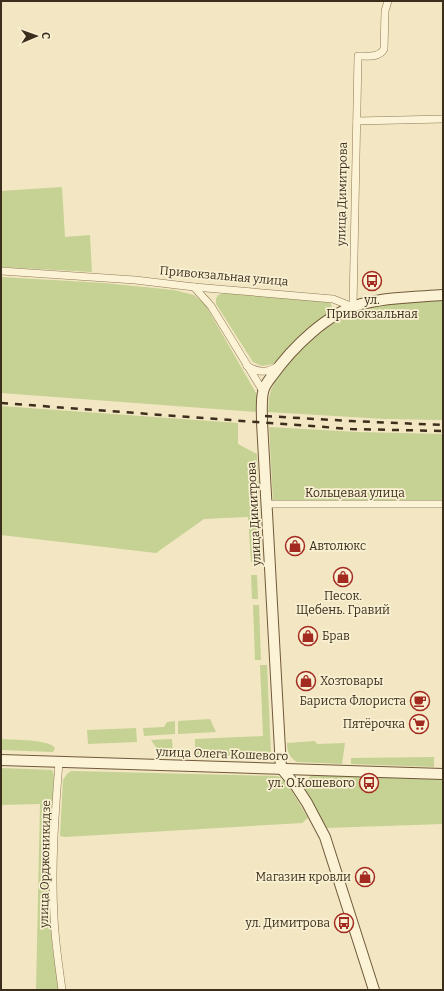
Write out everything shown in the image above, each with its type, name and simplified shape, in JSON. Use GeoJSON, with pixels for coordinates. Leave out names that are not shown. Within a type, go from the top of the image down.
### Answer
{"type":"FeatureCollection","features":[{"type":"Feature","properties":{"kind":"main road"},"geometry":{"type":"LineString","coordinates":[[263,391],[280,365],[309,335],[322,325],[353,307],[368,302],[394,298],[443,295]]}},
{"type":"Feature","properties":{"kind":"main road","name":"улица Димитрова"},"geometry":{"type":"LineString","coordinates":[[263,391],[262,422],[281,768]]}},
{"type":"Feature","properties":{"kind":"main road","name":"улица Олега Кошевого"},"geometry":{"type":"LineString","coordinates":[[1,760],[443,774]]}},
{"type":"Feature","properties":{"kind":"main road"},"geometry":{"type":"LineString","coordinates":[[281,768],[308,803],[325,837],[374,990]]}},
{"type":"Feature","properties":{"kind":"street","name":"улица Димитрова"},"geometry":{"type":"LineString","coordinates":[[353,307],[358,56],[377,56],[382,53],[384,49],[385,11],[388,1]]}},
{"type":"Feature","properties":{"kind":"street"},"geometry":{"type":"LineString","coordinates":[[357,121],[443,119]]}},
{"type":"Feature","properties":{"kind":"street","name":"Привокзальная улица"},"geometry":{"type":"LineString","coordinates":[[1,271],[128,279],[194,287],[333,298],[353,307]]}},
{"type":"Feature","properties":{"kind":"street"},"geometry":{"type":"LineString","coordinates":[[194,287],[211,306],[263,391]]}},
{"type":"Feature","properties":{"kind":"street"},"geometry":{"type":"LineString","coordinates":[[247,366],[263,372],[272,370],[280,365]]}},
{"type":"Feature","properties":{"kind":"street","name":"Кольцевая улица"},"geometry":{"type":"LineString","coordinates":[[266,504],[443,504]]}},
{"type":"Feature","properties":{"kind":"street","name":"улица Орджоникидзе"},"geometry":{"type":"LineString","coordinates":[[59,762],[54,838],[53,887],[56,951],[62,990]]}},
{"type":"Feature","properties":{"kind":"green space"},"geometry":{"type":"Polygon","coordinates":[[[62,187],[65,237],[90,235],[92,272],[1,267],[1,191],[62,187]]]}},
{"type":"Feature","properties":{"kind":"green space"},"geometry":{"type":"Polygon","coordinates":[[[1,277],[104,283],[174,290],[194,295],[205,304],[256,393],[258,397],[257,412],[1,393],[1,277]]]}},
{"type":"Feature","properties":{"kind":"green space"},"geometry":{"type":"Polygon","coordinates":[[[225,293],[327,302],[331,303],[332,309],[330,313],[290,346],[273,364],[262,366],[253,362],[216,304],[218,295],[225,293]]]}},
{"type":"Feature","properties":{"kind":"green space"},"geometry":{"type":"Polygon","coordinates":[[[443,301],[443,420],[385,419],[268,412],[270,394],[275,382],[284,370],[295,356],[308,344],[336,322],[349,314],[371,306],[402,302],[443,301]]]}},
{"type":"Feature","properties":{"kind":"green space"},"geometry":{"type":"Polygon","coordinates":[[[1,406],[238,423],[238,444],[257,454],[262,562],[251,562],[248,517],[204,519],[156,553],[1,535],[1,406]]]}},
{"type":"Feature","properties":{"kind":"green space"},"geometry":{"type":"Polygon","coordinates":[[[269,427],[357,432],[443,434],[443,501],[273,501],[269,427]]]}},
{"type":"Feature","properties":{"kind":"green space"},"geometry":{"type":"Polygon","coordinates":[[[251,575],[257,575],[258,599],[252,599],[251,575]]]}},
{"type":"Feature","properties":{"kind":"green space"},"geometry":{"type":"Polygon","coordinates":[[[253,605],[259,605],[261,660],[255,660],[253,605]]]}},
{"type":"Feature","properties":{"kind":"green space"},"geometry":{"type":"Polygon","coordinates":[[[260,665],[267,665],[271,754],[195,757],[195,739],[263,736],[260,665]]]}},
{"type":"Feature","properties":{"kind":"green space"},"geometry":{"type":"Polygon","coordinates":[[[210,719],[216,732],[178,734],[178,721],[210,719]]]}},
{"type":"Feature","properties":{"kind":"green space"},"geometry":{"type":"Polygon","coordinates":[[[175,721],[175,734],[144,736],[143,728],[164,727],[167,722],[175,721]]]}},
{"type":"Feature","properties":{"kind":"green space"},"geometry":{"type":"Polygon","coordinates":[[[136,728],[137,742],[88,744],[87,730],[136,728]]]}},
{"type":"Feature","properties":{"kind":"green space"},"geometry":{"type":"Polygon","coordinates":[[[1,739],[38,741],[51,745],[55,748],[53,752],[1,750],[1,739]]]}},
{"type":"Feature","properties":{"kind":"green space"},"geometry":{"type":"Polygon","coordinates":[[[172,739],[173,752],[160,753],[151,740],[172,739]]]}},
{"type":"Feature","properties":{"kind":"green space"},"geometry":{"type":"Polygon","coordinates":[[[315,741],[317,744],[345,743],[342,764],[297,762],[292,758],[287,749],[287,743],[315,741]]]}},
{"type":"Feature","properties":{"kind":"green space"},"geometry":{"type":"Polygon","coordinates":[[[434,757],[434,767],[351,764],[351,758],[434,757]]]}},
{"type":"Feature","properties":{"kind":"green space"},"geometry":{"type":"Polygon","coordinates":[[[1,768],[52,770],[54,775],[50,866],[52,945],[59,990],[36,990],[40,804],[1,805],[1,768]]]}},
{"type":"Feature","properties":{"kind":"green space"},"geometry":{"type":"Polygon","coordinates":[[[71,771],[277,776],[286,781],[308,818],[302,823],[65,837],[60,836],[63,780],[71,771]]]}},
{"type":"Feature","properties":{"kind":"green space"},"geometry":{"type":"Polygon","coordinates":[[[313,775],[443,779],[443,824],[326,828],[306,792],[306,782],[308,778],[313,775]]]}},
{"type":"Feature","properties":{"kind":"railway"},"geometry":{"type":"LineString","coordinates":[[1,403],[351,429],[443,431]]}},
{"type":"Feature","properties":{"kind":"railway"},"geometry":{"type":"LineString","coordinates":[[265,416],[443,425]]}},
{"type":"Feature","properties":{"kind":"place","name":"ул. Привокзальная"},"geometry":{"type":"Point","coordinates":[372,281]}},
{"type":"Feature","properties":{"kind":"place","name":"Автолюкс"},"geometry":{"type":"Point","coordinates":[295,546]}},
{"type":"Feature","properties":{"kind":"place","name":"Песок. Щебень. Гравий"},"geometry":{"type":"Point","coordinates":[343,577]}},
{"type":"Feature","properties":{"kind":"place","name":"Брав"},"geometry":{"type":"Point","coordinates":[308,636]}},
{"type":"Feature","properties":{"kind":"place","name":"Хозтовары"},"geometry":{"type":"Point","coordinates":[306,681]}},
{"type":"Feature","properties":{"kind":"place","name":"Бариста Флориста"},"geometry":{"type":"Point","coordinates":[420,701]}},
{"type":"Feature","properties":{"kind":"place","name":"Пятёрочка"},"geometry":{"type":"Point","coordinates":[419,724]}},
{"type":"Feature","properties":{"kind":"place","name":"ул. О.Кошевого"},"geometry":{"type":"Point","coordinates":[369,783]}},
{"type":"Feature","properties":{"kind":"place","name":"Магазин кровли"},"geometry":{"type":"Point","coordinates":[365,877]}},
{"type":"Feature","properties":{"kind":"place","name":"ул. Димитрова"},"geometry":{"type":"Point","coordinates":[344,923]}}]}
